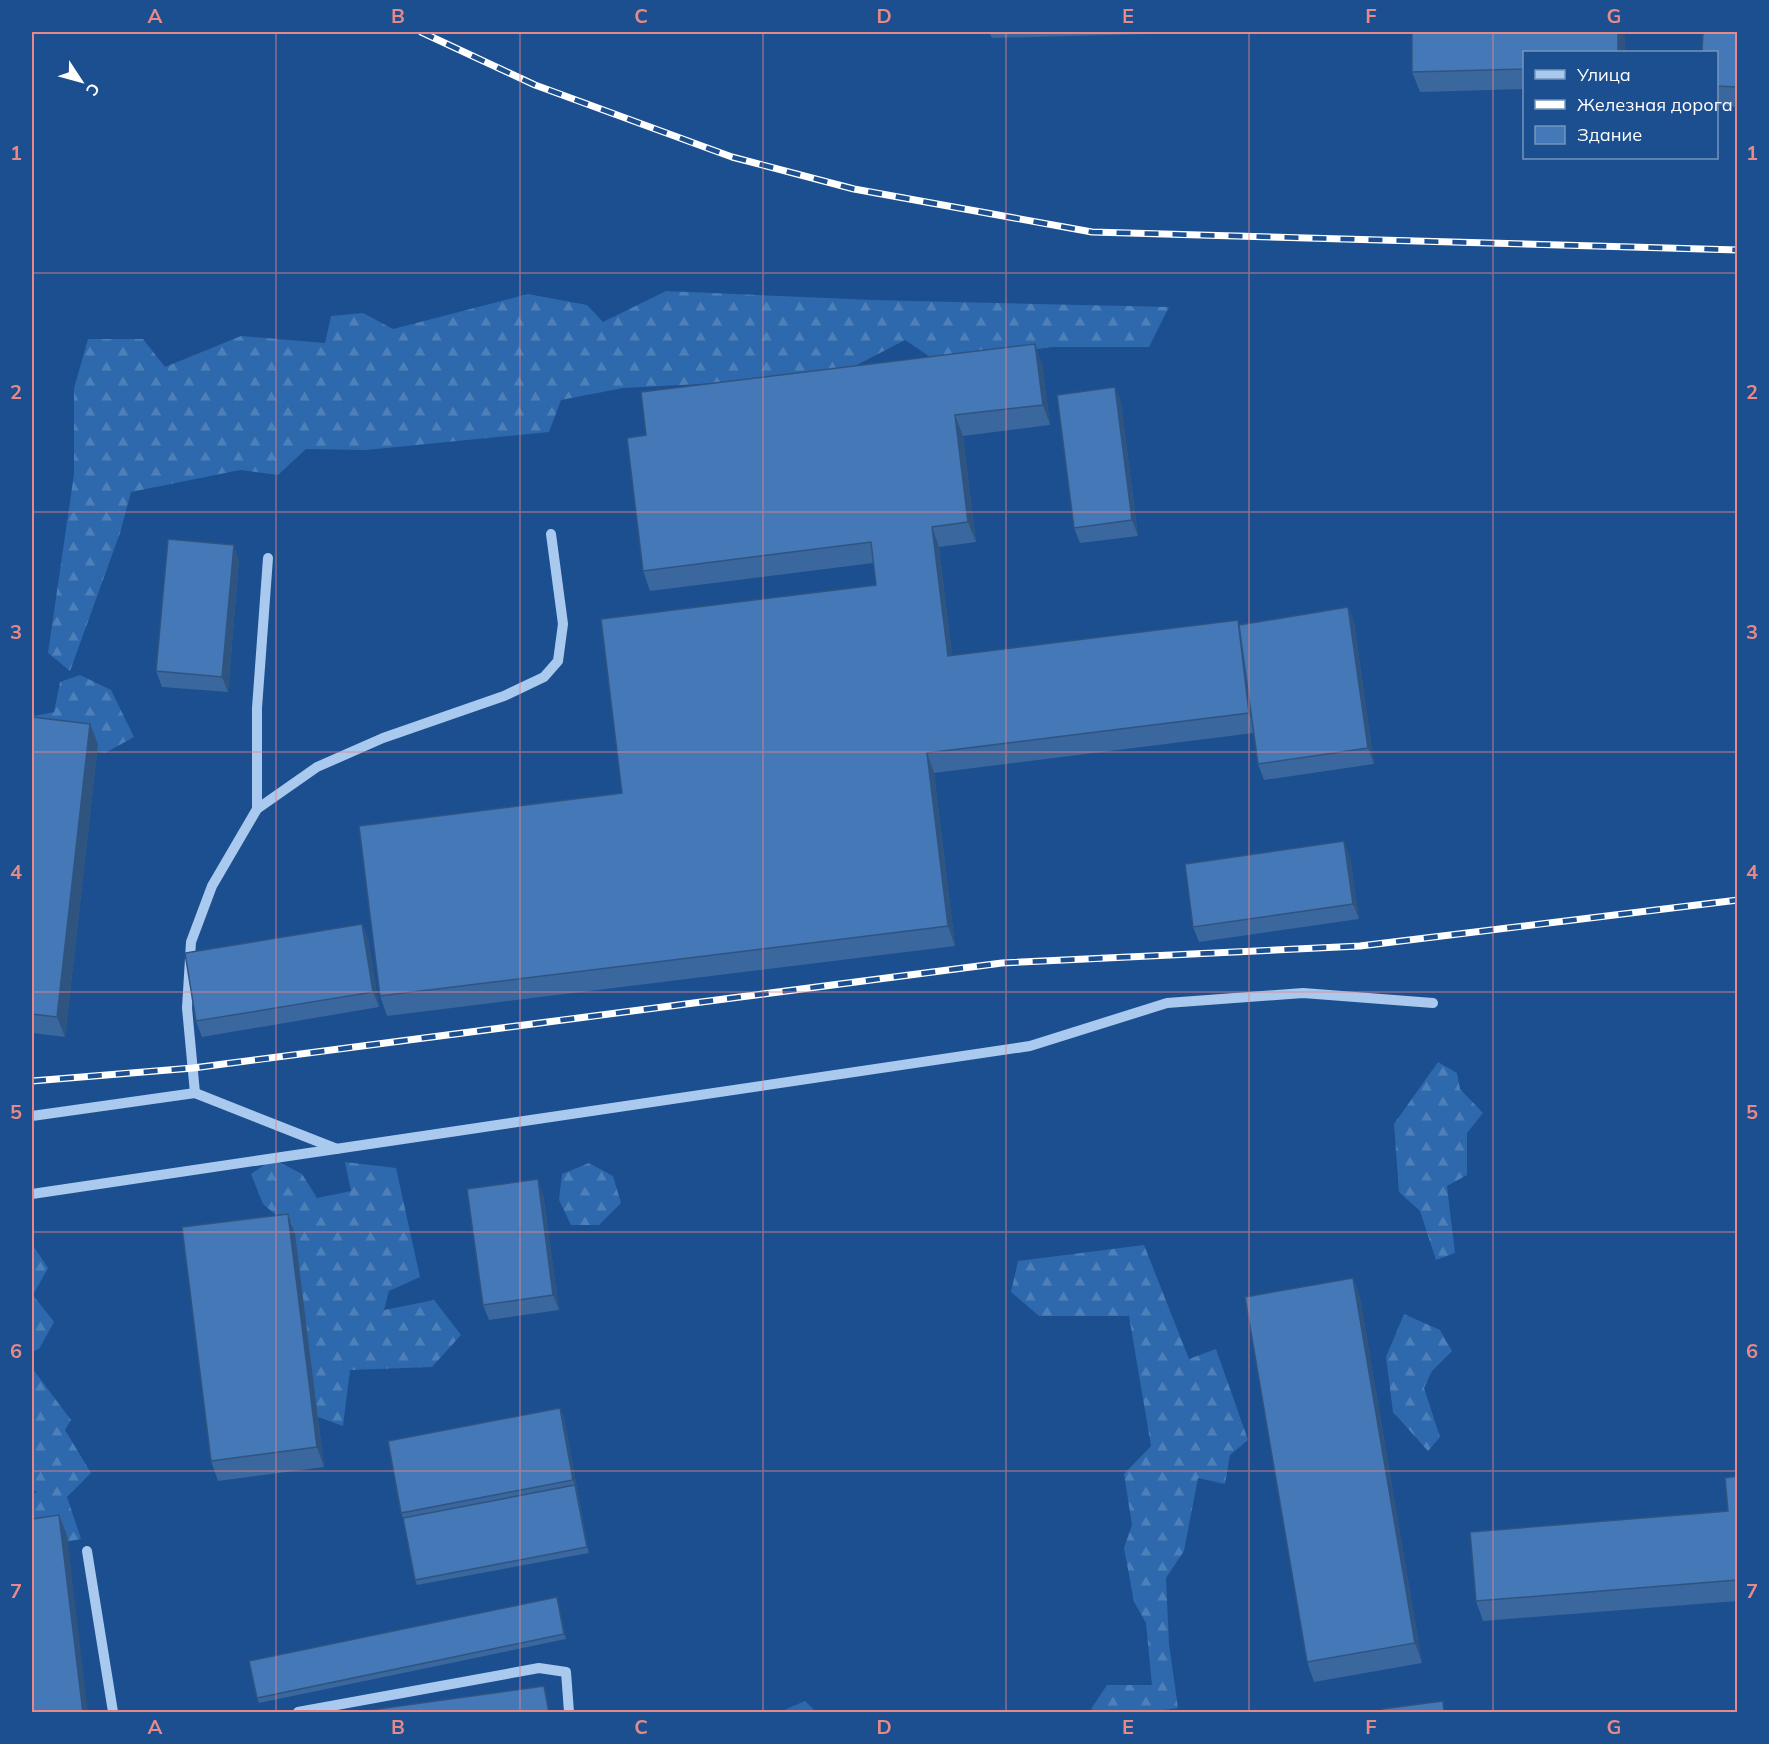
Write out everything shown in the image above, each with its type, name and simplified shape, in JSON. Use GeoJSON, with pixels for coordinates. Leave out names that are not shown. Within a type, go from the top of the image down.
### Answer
{"type":"FeatureCollection","features":[{"type":"Feature","properties":{"kind":"street"},"geometry":{"type":"LineString","coordinates":[[195,1092],[187,1008],[191,942],[212,886],[257,809],[317,767],[383,738],[504,696],[544,677],[558,661],[563,624],[551,534]]}},
{"type":"Feature","properties":{"kind":"street"},"geometry":{"type":"LineString","coordinates":[[257,809],[256,708],[268,558]]}},
{"type":"Feature","properties":{"kind":"street"},"geometry":{"type":"LineString","coordinates":[[32,1194],[1030,1046],[1167,1003],[1303,993],[1432,1004]]}},
{"type":"Feature","properties":{"kind":"street"},"geometry":{"type":"LineString","coordinates":[[32,1116],[195,1092],[338,1149]]}},
{"type":"Feature","properties":{"kind":"street"},"geometry":{"type":"LineString","coordinates":[[87,1551],[114,1713]]}},
{"type":"Feature","properties":{"kind":"street"},"geometry":{"type":"LineString","coordinates":[[298,1713],[539,1668],[566,1672],[569,1713]]}},
{"type":"Feature","properties":{"kind":"green space"},"geometry":{"type":"Polygon","coordinates":[[[666,291],[872,300],[1169,307],[1149,347],[1052,347],[939,363],[905,340],[853,367],[779,380],[623,388],[561,400],[549,432],[366,450],[306,449],[278,475],[240,470],[131,492],[120,533],[70,671],[48,653],[74,474],[74,388],[88,339],[143,339],[165,367],[241,336],[325,343],[331,316],[363,313],[393,329],[528,294],[587,305],[603,322],[666,291]]]}},
{"type":"Feature","properties":{"kind":"green space"},"geometry":{"type":"Polygon","coordinates":[[[80,675],[111,690],[134,737],[105,753],[59,747],[32,750],[32,711],[35,716],[54,712],[60,682],[80,675]]]}},
{"type":"Feature","properties":{"kind":"green space"},"geometry":{"type":"Polygon","coordinates":[[[1438,1062],[1457,1073],[1460,1089],[1483,1113],[1467,1133],[1467,1175],[1447,1186],[1455,1253],[1436,1260],[1420,1211],[1399,1192],[1394,1124],[1438,1062]]]}},
{"type":"Feature","properties":{"kind":"green space"},"geometry":{"type":"Polygon","coordinates":[[[273,1159],[302,1174],[317,1198],[351,1191],[345,1162],[396,1168],[420,1277],[389,1291],[384,1310],[434,1300],[461,1335],[432,1367],[350,1370],[343,1426],[307,1413],[278,1217],[263,1204],[251,1174],[273,1159]]]}},
{"type":"Feature","properties":{"kind":"green space"},"geometry":{"type":"Polygon","coordinates":[[[589,1163],[613,1176],[621,1203],[599,1225],[571,1225],[559,1200],[562,1174],[589,1163]]]}},
{"type":"Feature","properties":{"kind":"green space"},"geometry":{"type":"Polygon","coordinates":[[[32,1244],[48,1268],[33,1295],[54,1322],[39,1349],[32,1352],[32,1244]]]}},
{"type":"Feature","properties":{"kind":"green space"},"geometry":{"type":"Polygon","coordinates":[[[1144,1245],[1189,1359],[1216,1349],[1248,1440],[1230,1455],[1225,1484],[1198,1478],[1184,1551],[1166,1578],[1169,1644],[1178,1708],[1150,1712],[1097,1712],[1091,1709],[1107,1685],[1152,1685],[1146,1623],[1134,1602],[1124,1548],[1132,1525],[1124,1474],[1151,1446],[1129,1316],[1039,1316],[1011,1292],[1018,1261],[1144,1245]]]}},
{"type":"Feature","properties":{"kind":"green space"},"geometry":{"type":"Polygon","coordinates":[[[1404,1314],[1440,1330],[1452,1351],[1432,1371],[1424,1388],[1440,1437],[1428,1451],[1393,1412],[1386,1357],[1404,1314]]]}},
{"type":"Feature","properties":{"kind":"green space"},"geometry":{"type":"Polygon","coordinates":[[[32,1368],[71,1420],[65,1430],[91,1473],[67,1497],[81,1539],[39,1547],[32,1542],[32,1493],[37,1493],[32,1488],[32,1368]]]}},
{"type":"Feature","properties":{"kind":"green space"},"geometry":{"type":"Polygon","coordinates":[[[805,1701],[816,1712],[782,1712],[782,1711],[805,1701]]]}},
{"type":"Feature","properties":{"kind":"building"},"geometry":{"type":"Polygon","coordinates":[[[1412,32],[1618,32],[1618,51],[1523,51],[1523,69],[1412,72],[1412,32]]]}},
{"type":"Feature","properties":{"kind":"building"},"geometry":{"type":"Polygon","coordinates":[[[1703,32],[1737,32],[1737,87],[1718,86],[1718,51],[1702,51],[1703,32]]]}},
{"type":"Feature","properties":{"kind":"building"},"geometry":{"type":"Polygon","coordinates":[[[1035,344],[1043,405],[955,415],[968,522],[932,527],[948,656],[1238,620],[1249,713],[927,753],[948,926],[380,996],[359,826],[622,793],[601,619],[876,585],[871,542],[643,571],[627,438],[646,435],[641,392],[1035,344]]]}},
{"type":"Feature","properties":{"kind":"building"},"geometry":{"type":"Polygon","coordinates":[[[1115,387],[1132,520],[1074,528],[1057,395],[1115,387]]]}},
{"type":"Feature","properties":{"kind":"building"},"geometry":{"type":"Polygon","coordinates":[[[168,539],[234,545],[222,677],[156,671],[168,539]]]}},
{"type":"Feature","properties":{"kind":"building"},"geometry":{"type":"Polygon","coordinates":[[[1348,607],[1368,748],[1258,764],[1239,625],[1348,607]]]}},
{"type":"Feature","properties":{"kind":"building"},"geometry":{"type":"Polygon","coordinates":[[[32,717],[90,724],[57,1017],[32,1014],[32,717]]]}},
{"type":"Feature","properties":{"kind":"building"},"geometry":{"type":"Polygon","coordinates":[[[1344,841],[1353,904],[1193,927],[1185,864],[1344,841]]]}},
{"type":"Feature","properties":{"kind":"building"},"geometry":{"type":"Polygon","coordinates":[[[362,924],[373,992],[196,1021],[185,953],[362,924]]]}},
{"type":"Feature","properties":{"kind":"building"},"geometry":{"type":"Polygon","coordinates":[[[538,1179],[553,1295],[483,1305],[467,1189],[538,1179]]]}},
{"type":"Feature","properties":{"kind":"building"},"geometry":{"type":"Polygon","coordinates":[[[288,1214],[317,1447],[211,1461],[182,1227],[288,1214]]]}},
{"type":"Feature","properties":{"kind":"building"},"geometry":{"type":"Polygon","coordinates":[[[1353,1278],[1415,1643],[1307,1662],[1245,1297],[1353,1278]]]}},
{"type":"Feature","properties":{"kind":"building"},"geometry":{"type":"Polygon","coordinates":[[[560,1408],[573,1480],[401,1513],[388,1441],[560,1408]]]}},
{"type":"Feature","properties":{"kind":"building"},"geometry":{"type":"Polygon","coordinates":[[[1737,1476],[1737,1580],[1476,1601],[1470,1532],[1728,1511],[1725,1478],[1737,1476]]]}},
{"type":"Feature","properties":{"kind":"building"},"geometry":{"type":"Polygon","coordinates":[[[575,1485],[587,1547],[415,1580],[403,1518],[575,1485]]]}},
{"type":"Feature","properties":{"kind":"building"},"geometry":{"type":"Polygon","coordinates":[[[59,1515],[83,1713],[32,1713],[32,1519],[59,1515]]]}},
{"type":"Feature","properties":{"kind":"building"},"geometry":{"type":"Polygon","coordinates":[[[557,1597],[564,1634],[257,1698],[249,1661],[557,1597]]]}},
{"type":"Feature","properties":{"kind":"building"},"geometry":{"type":"Polygon","coordinates":[[[544,1686],[549,1713],[353,1713],[356,1712],[544,1686]]]}},
{"type":"Feature","properties":{"kind":"building"},"geometry":{"type":"Polygon","coordinates":[[[1443,1701],[1444,1713],[1383,1713],[1382,1709],[1443,1701]]]}},
{"type":"Feature","properties":{"kind":"railway"},"geometry":{"type":"LineString","coordinates":[[421,32],[535,85],[732,157],[854,189],[1092,232],[1738,250]]}},
{"type":"Feature","properties":{"kind":"railway"},"geometry":{"type":"LineString","coordinates":[[32,1081],[193,1068],[1002,963],[1360,946],[1738,900]]}}]}
